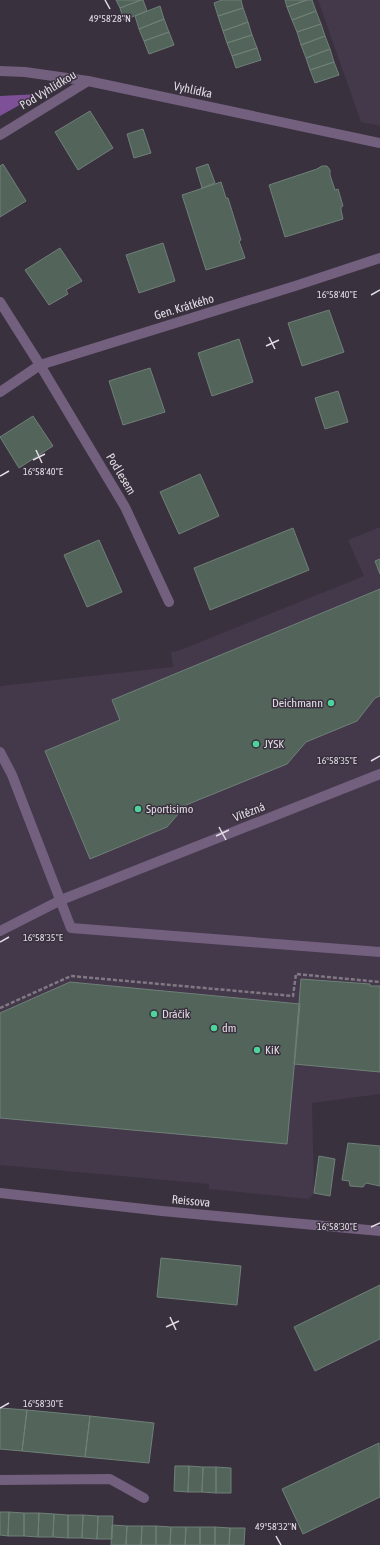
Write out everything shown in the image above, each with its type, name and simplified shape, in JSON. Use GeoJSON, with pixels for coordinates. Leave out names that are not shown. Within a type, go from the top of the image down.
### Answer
{"type":"FeatureCollection","features":[{"type":"Feature","properties":{"kind":"street","name":"Vyhlídka"},"geometry":{"type":"LineString","coordinates":[[0,72],[26,72],[88,81],[380,143]]}},
{"type":"Feature","properties":{"kind":"street","name":"Pod Vyhlídkou"},"geometry":{"type":"LineString","coordinates":[[0,135],[88,81]]}},
{"type":"Feature","properties":{"kind":"street","name":"Gen. Krátkého"},"geometry":{"type":"LineString","coordinates":[[0,392],[40,365],[380,258]]}},
{"type":"Feature","properties":{"kind":"street","name":"Pod lesem"},"geometry":{"type":"LineString","coordinates":[[0,302],[125,506],[169,602]]}},
{"type":"Feature","properties":{"kind":"street"},"geometry":{"type":"LineString","coordinates":[[0,752],[12,775],[72,928],[380,952]]}},
{"type":"Feature","properties":{"kind":"street","name":"Vítězná"},"geometry":{"type":"LineString","coordinates":[[0,931],[61,900],[380,774]]}},
{"type":"Feature","properties":{"kind":"street","name":"Reissova"},"geometry":{"type":"LineString","coordinates":[[0,1193],[162,1211],[380,1231]]}},
{"type":"Feature","properties":{"kind":"street"},"geometry":{"type":"LineString","coordinates":[[0,1480],[110,1479],[144,1498]]}},
{"type":"Feature","properties":{"kind":"path"},"geometry":{"type":"LineString","coordinates":[[0,1008],[72,976],[293,996],[296,974],[380,982]]}},
{"type":"Feature","properties":{"kind":"shaded area"},"geometry":{"type":"Polygon","coordinates":[[[318,0],[380,0],[380,126],[361,122],[318,0]]]}},
{"type":"Feature","properties":{"kind":"shaded area"},"geometry":{"type":"Polygon","coordinates":[[[39,94],[0,116],[0,96],[39,94]]]}},
{"type":"Feature","properties":{"kind":"shaded area"},"geometry":{"type":"Polygon","coordinates":[[[380,527],[380,1094],[312,1103],[314,1194],[308,1199],[209,1189],[209,1184],[0,1165],[0,686],[173,667],[171,652],[178,651],[364,576],[348,540],[380,527]]]}},
{"type":"Feature","properties":{"kind":"building"},"geometry":{"type":"Polygon","coordinates":[[[116,0],[141,0],[120,8],[116,0]]]}},
{"type":"Feature","properties":{"kind":"building"},"geometry":{"type":"Polygon","coordinates":[[[143,0],[147,11],[124,20],[120,8],[143,0]]]}},
{"type":"Feature","properties":{"kind":"building"},"geometry":{"type":"Polygon","coordinates":[[[222,0],[241,0],[243,8],[218,16],[214,3],[222,0]]]}},
{"type":"Feature","properties":{"kind":"building"},"geometry":{"type":"Polygon","coordinates":[[[285,0],[307,0],[287,7],[285,0]]]}},
{"type":"Feature","properties":{"kind":"building"},"geometry":{"type":"Polygon","coordinates":[[[307,0],[312,0],[316,11],[292,20],[287,7],[307,0]]]}},
{"type":"Feature","properties":{"kind":"building"},"geometry":{"type":"Polygon","coordinates":[[[160,6],[164,19],[139,29],[135,16],[160,6]]]}},
{"type":"Feature","properties":{"kind":"building"},"geometry":{"type":"Polygon","coordinates":[[[243,8],[248,22],[223,31],[218,16],[243,8]]]}},
{"type":"Feature","properties":{"kind":"building"},"geometry":{"type":"Polygon","coordinates":[[[316,11],[321,24],[297,32],[292,20],[316,11]]]}},
{"type":"Feature","properties":{"kind":"building"},"geometry":{"type":"Polygon","coordinates":[[[164,19],[169,32],[144,41],[139,29],[164,19]]]}},
{"type":"Feature","properties":{"kind":"building"},"geometry":{"type":"Polygon","coordinates":[[[248,22],[252,35],[227,43],[223,31],[248,22]]]}},
{"type":"Feature","properties":{"kind":"building"},"geometry":{"type":"Polygon","coordinates":[[[321,24],[325,36],[301,45],[297,32],[321,24]]]}},
{"type":"Feature","properties":{"kind":"building"},"geometry":{"type":"Polygon","coordinates":[[[169,32],[174,45],[149,54],[144,41],[169,32]]]}},
{"type":"Feature","properties":{"kind":"building"},"geometry":{"type":"Polygon","coordinates":[[[252,35],[257,48],[232,56],[227,43],[252,35]]]}},
{"type":"Feature","properties":{"kind":"building"},"geometry":{"type":"Polygon","coordinates":[[[325,36],[330,49],[306,58],[301,45],[325,36]]]}},
{"type":"Feature","properties":{"kind":"building"},"geometry":{"type":"Polygon","coordinates":[[[257,48],[261,60],[236,68],[232,56],[257,48]]]}},
{"type":"Feature","properties":{"kind":"building"},"geometry":{"type":"Polygon","coordinates":[[[330,49],[334,62],[310,70],[306,58],[330,49]]]}},
{"type":"Feature","properties":{"kind":"building"},"geometry":{"type":"Polygon","coordinates":[[[334,62],[339,75],[315,83],[310,70],[334,62]]]}},
{"type":"Feature","properties":{"kind":"building"},"geometry":{"type":"Polygon","coordinates":[[[90,111],[113,148],[78,170],[55,132],[90,111]]]}},
{"type":"Feature","properties":{"kind":"building"},"geometry":{"type":"Polygon","coordinates":[[[143,129],[151,153],[134,158],[127,134],[143,129]]]}},
{"type":"Feature","properties":{"kind":"building"},"geometry":{"type":"Polygon","coordinates":[[[3,164],[26,201],[0,217],[0,166],[3,164]]]}},
{"type":"Feature","properties":{"kind":"building"},"geometry":{"type":"Polygon","coordinates":[[[208,164],[215,183],[202,188],[196,168],[208,164]]]}},
{"type":"Feature","properties":{"kind":"building"},"geometry":{"type":"Polygon","coordinates":[[[322,166],[327,166],[330,170],[330,175],[335,190],[338,189],[343,206],[341,207],[341,210],[343,219],[285,237],[269,185],[322,166]]]}},
{"type":"Feature","properties":{"kind":"building"},"geometry":{"type":"Polygon","coordinates":[[[221,182],[226,198],[228,198],[245,258],[206,270],[182,195],[221,182]]]}},
{"type":"Feature","properties":{"kind":"building"},"geometry":{"type":"Polygon","coordinates":[[[163,243],[175,281],[139,293],[126,255],[163,243]]]}},
{"type":"Feature","properties":{"kind":"building"},"geometry":{"type":"Polygon","coordinates":[[[60,248],[82,281],[66,290],[68,294],[49,305],[25,270],[60,248]]]}},
{"type":"Feature","properties":{"kind":"building"},"geometry":{"type":"Polygon","coordinates":[[[329,310],[344,352],[302,366],[288,323],[329,310]]]}},
{"type":"Feature","properties":{"kind":"building"},"geometry":{"type":"Polygon","coordinates":[[[239,339],[253,382],[212,396],[198,353],[239,339]]]}},
{"type":"Feature","properties":{"kind":"building"},"geometry":{"type":"Polygon","coordinates":[[[150,368],[165,412],[123,425],[109,381],[150,368]]]}},
{"type":"Feature","properties":{"kind":"building"},"geometry":{"type":"Polygon","coordinates":[[[338,391],[348,422],[325,429],[315,398],[338,391]]]}},
{"type":"Feature","properties":{"kind":"building"},"geometry":{"type":"Polygon","coordinates":[[[33,416],[53,446],[19,468],[0,437],[33,416]]]}},
{"type":"Feature","properties":{"kind":"building"},"geometry":{"type":"Polygon","coordinates":[[[200,474],[219,516],[179,534],[160,492],[200,474]]]}},
{"type":"Feature","properties":{"kind":"building"},"geometry":{"type":"Polygon","coordinates":[[[293,528],[309,570],[210,610],[194,568],[293,528]]]}},
{"type":"Feature","properties":{"kind":"building"},"geometry":{"type":"Polygon","coordinates":[[[99,540],[122,592],[87,607],[64,555],[99,540]]]}},
{"type":"Feature","properties":{"kind":"building"},"geometry":{"type":"Polygon","coordinates":[[[380,559],[380,574],[375,561],[380,559]]]}},
{"type":"Feature","properties":{"kind":"building"},"geometry":{"type":"Polygon","coordinates":[[[380,589],[380,696],[375,698],[357,721],[306,742],[287,764],[186,805],[167,827],[90,859],[45,751],[120,720],[112,700],[380,589]]]}},
{"type":"Feature","properties":{"kind":"building"},"geometry":{"type":"Polygon","coordinates":[[[301,979],[380,986],[380,1072],[294,1064],[301,979]]]}},
{"type":"Feature","properties":{"kind":"building"},"geometry":{"type":"Polygon","coordinates":[[[70,982],[300,1004],[287,1144],[0,1118],[0,1013],[70,982]]]}},
{"type":"Feature","properties":{"kind":"building"},"geometry":{"type":"Polygon","coordinates":[[[348,1143],[380,1146],[380,1186],[366,1183],[363,1187],[350,1186],[349,1181],[342,1180],[348,1143]]]}},
{"type":"Feature","properties":{"kind":"building"},"geometry":{"type":"Polygon","coordinates":[[[319,1156],[335,1159],[330,1196],[314,1193],[319,1156]]]}},
{"type":"Feature","properties":{"kind":"building"},"geometry":{"type":"Polygon","coordinates":[[[161,1258],[241,1266],[237,1305],[157,1297],[161,1258]]]}},
{"type":"Feature","properties":{"kind":"building"},"geometry":{"type":"Polygon","coordinates":[[[380,1285],[380,1339],[315,1371],[294,1327],[380,1285]]]}},
{"type":"Feature","properties":{"kind":"building"},"geometry":{"type":"Polygon","coordinates":[[[0,1408],[27,1410],[22,1451],[0,1449],[0,1408]]]}},
{"type":"Feature","properties":{"kind":"building"},"geometry":{"type":"Polygon","coordinates":[[[27,1410],[90,1416],[85,1457],[22,1451],[27,1410]]]}},
{"type":"Feature","properties":{"kind":"building"},"geometry":{"type":"Polygon","coordinates":[[[90,1416],[154,1423],[149,1463],[85,1457],[90,1416]]]}},
{"type":"Feature","properties":{"kind":"building"},"geometry":{"type":"Polygon","coordinates":[[[379,1443],[380,1497],[303,1534],[282,1489],[379,1443]]]}},
{"type":"Feature","properties":{"kind":"building"},"geometry":{"type":"Polygon","coordinates":[[[175,1466],[189,1466],[188,1492],[174,1491],[175,1466]]]}},
{"type":"Feature","properties":{"kind":"building"},"geometry":{"type":"Polygon","coordinates":[[[189,1466],[203,1467],[202,1492],[188,1492],[189,1466]]]}},
{"type":"Feature","properties":{"kind":"building"},"geometry":{"type":"Polygon","coordinates":[[[203,1467],[216,1467],[216,1493],[202,1492],[203,1467]]]}},
{"type":"Feature","properties":{"kind":"building"},"geometry":{"type":"Polygon","coordinates":[[[216,1467],[231,1468],[231,1493],[216,1493],[216,1467]]]}},
{"type":"Feature","properties":{"kind":"building"},"geometry":{"type":"Polygon","coordinates":[[[0,1512],[9,1512],[8,1536],[0,1535],[0,1512]]]}},
{"type":"Feature","properties":{"kind":"building"},"geometry":{"type":"Polygon","coordinates":[[[9,1512],[24,1513],[24,1536],[8,1536],[9,1512]]]}},
{"type":"Feature","properties":{"kind":"building"},"geometry":{"type":"Polygon","coordinates":[[[24,1513],[39,1513],[38,1537],[24,1536],[24,1513]]]}},
{"type":"Feature","properties":{"kind":"building"},"geometry":{"type":"Polygon","coordinates":[[[39,1513],[54,1514],[53,1537],[38,1537],[39,1513]]]}},
{"type":"Feature","properties":{"kind":"building"},"geometry":{"type":"Polygon","coordinates":[[[54,1514],[68,1515],[68,1538],[53,1537],[54,1514]]]}},
{"type":"Feature","properties":{"kind":"building"},"geometry":{"type":"Polygon","coordinates":[[[68,1515],[83,1515],[82,1538],[68,1538],[68,1515]]]}},
{"type":"Feature","properties":{"kind":"building"},"geometry":{"type":"Polygon","coordinates":[[[83,1515],[98,1516],[97,1539],[82,1538],[83,1515]]]}},
{"type":"Feature","properties":{"kind":"building"},"geometry":{"type":"Polygon","coordinates":[[[98,1516],[113,1516],[112,1539],[97,1539],[98,1516]]]}},
{"type":"Feature","properties":{"kind":"building"},"geometry":{"type":"Polygon","coordinates":[[[112,1525],[127,1526],[126,1545],[111,1545],[112,1525]]]}},
{"type":"Feature","properties":{"kind":"building"},"geometry":{"type":"Polygon","coordinates":[[[127,1526],[142,1526],[141,1545],[126,1545],[127,1526]]]}},
{"type":"Feature","properties":{"kind":"building"},"geometry":{"type":"Polygon","coordinates":[[[142,1526],[156,1526],[156,1545],[141,1545],[142,1526]]]}},
{"type":"Feature","properties":{"kind":"building"},"geometry":{"type":"Polygon","coordinates":[[[156,1526],[171,1527],[170,1545],[156,1545],[156,1526]]]}},
{"type":"Feature","properties":{"kind":"building"},"geometry":{"type":"Polygon","coordinates":[[[171,1527],[186,1527],[185,1545],[170,1545],[171,1527]]]}},
{"type":"Feature","properties":{"kind":"building"},"geometry":{"type":"Polygon","coordinates":[[[186,1527],[200,1527],[200,1545],[185,1545],[186,1527]]]}},
{"type":"Feature","properties":{"kind":"building"},"geometry":{"type":"Polygon","coordinates":[[[200,1527],[215,1527],[215,1545],[200,1545],[200,1527]]]}},
{"type":"Feature","properties":{"kind":"building"},"geometry":{"type":"Polygon","coordinates":[[[215,1527],[230,1528],[229,1545],[215,1545],[215,1527]]]}},
{"type":"Feature","properties":{"kind":"building"},"geometry":{"type":"Polygon","coordinates":[[[230,1528],[245,1528],[244,1545],[229,1545],[230,1528]]]}},
{"type":"Feature","properties":{"kind":"place","name":"Deichmann"},"geometry":{"type":"Point","coordinates":[331,703]}},
{"type":"Feature","properties":{"kind":"place","name":"JYSK"},"geometry":{"type":"Point","coordinates":[256,744]}},
{"type":"Feature","properties":{"kind":"place","name":"Sportisimo"},"geometry":{"type":"Point","coordinates":[138,809]}},
{"type":"Feature","properties":{"kind":"place","name":"Dráčik"},"geometry":{"type":"Point","coordinates":[154,1014]}},
{"type":"Feature","properties":{"kind":"place","name":"dm"},"geometry":{"type":"Point","coordinates":[214,1028]}},
{"type":"Feature","properties":{"kind":"place","name":"KiK"},"geometry":{"type":"Point","coordinates":[257,1050]}}]}
